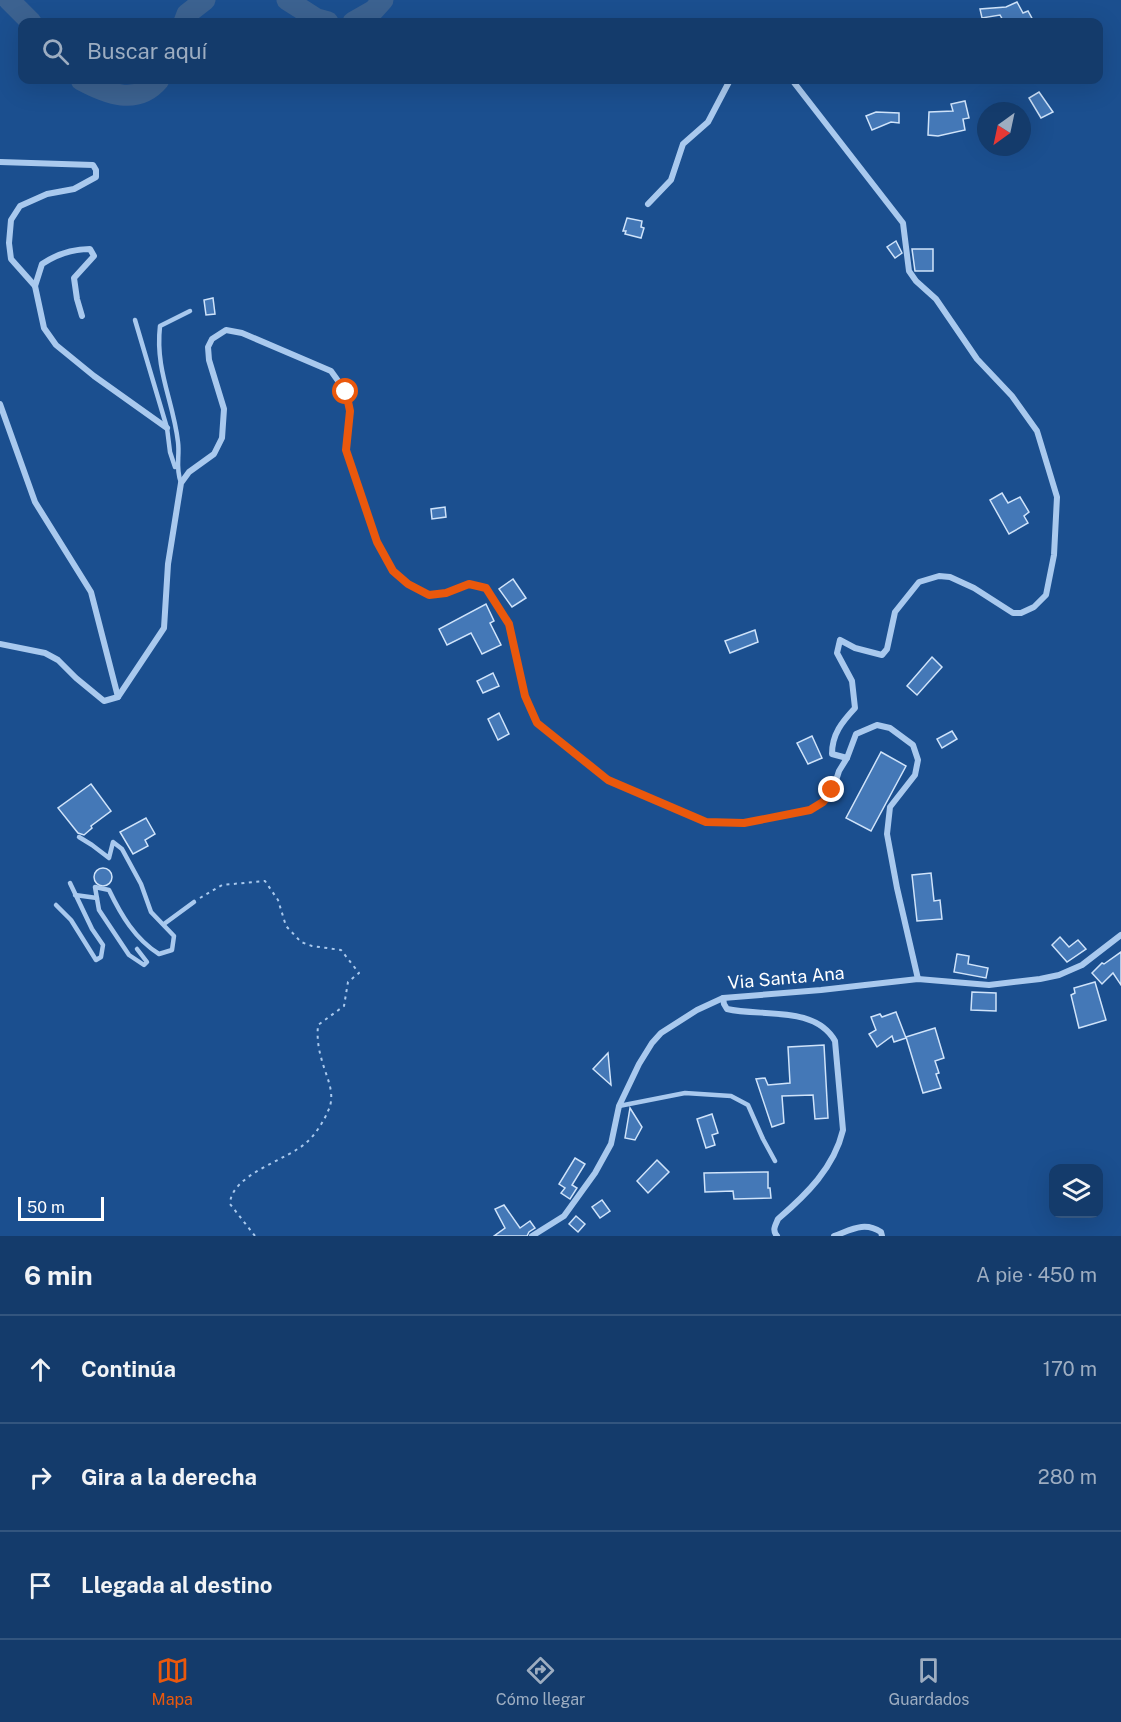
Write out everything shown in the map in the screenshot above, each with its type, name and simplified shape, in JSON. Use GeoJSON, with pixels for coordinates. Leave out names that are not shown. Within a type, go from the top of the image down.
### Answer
{"type":"FeatureCollection","features":[{"type":"Feature","properties":{"kind":"street"},"geometry":{"type":"LineString","coordinates":[[648,204],[671,180],[683,144],[708,122],[728,84]]}},
{"type":"Feature","properties":{"kind":"street"},"geometry":{"type":"LineString","coordinates":[[795,84],[903,223],[909,271],[936,299],[977,359],[1012,396],[1037,431],[1057,497],[1054,555],[1046,595],[1034,607],[1013,614],[974,588],[950,577],[939,576],[919,582],[895,612],[887,649],[882,655],[855,648],[840,640],[837,653],[852,681],[855,708],[839,725],[832,743],[832,754],[848,758]]}},
{"type":"Feature","properties":{"kind":"street"},"geometry":{"type":"LineString","coordinates":[[0,162],[93,165],[96,177],[74,189],[47,194],[20,206],[11,220],[9,243],[11,259],[35,286],[44,328],[56,345],[94,376],[167,428]]}},
{"type":"Feature","properties":{"kind":"street"},"geometry":{"type":"LineString","coordinates":[[35,286],[42,264],[57,254],[77,249],[90,249],[94,256],[74,278],[82,316]]}},
{"type":"Feature","properties":{"kind":"street"},"geometry":{"type":"LineString","coordinates":[[0,644],[45,653],[57,660],[104,701],[118,697],[164,628],[168,564],[181,483],[189,472],[214,454],[222,438],[224,409],[209,360],[208,348],[212,339],[226,330],[252,337],[331,371],[346,392],[350,411],[346,450],[377,542],[393,571],[408,584],[429,595],[446,593],[469,584],[486,588],[509,624],[525,696],[537,723],[608,780],[706,822],[744,823],[810,810],[823,802],[832,790],[839,771],[848,758],[855,734],[877,725],[890,728],[904,736],[913,745],[918,760],[915,775],[890,807],[887,834],[918,979]]}},
{"type":"Feature","properties":{"kind":"street"},"geometry":{"type":"LineString","coordinates":[[0,404],[35,502],[91,592],[118,697]]}},
{"type":"Feature","properties":{"kind":"street","name":"Via Santa Ana"},"geometry":{"type":"LineString","coordinates":[[532,1236],[564,1216],[595,1173],[610,1144],[619,1106],[639,1064],[656,1038],[697,1010],[723,998],[918,979],[989,985],[1059,975],[1082,965],[1121,935]]}},
{"type":"Feature","properties":{"kind":"street"},"geometry":{"type":"LineString","coordinates":[[723,998],[727,1010],[798,1016],[822,1026],[830,1032],[835,1041],[843,1130],[841,1140],[815,1184],[778,1219],[774,1227],[777,1236]]}},
{"type":"Feature","properties":{"kind":"street"},"geometry":{"type":"LineString","coordinates":[[834,1236],[862,1226],[873,1226],[881,1232],[882,1236]]}},
{"type":"Feature","properties":{"kind":"lane"},"geometry":{"type":"LineString","coordinates":[[176,471],[178,442],[160,365],[158,343],[160,326],[190,311]]}},
{"type":"Feature","properties":{"kind":"lane"},"geometry":{"type":"LineString","coordinates":[[135,320],[167,428],[170,452],[181,483]]}},
{"type":"Feature","properties":{"kind":"lane"},"geometry":{"type":"LineString","coordinates":[[79,837],[108,858],[113,842],[122,849],[141,884],[150,912],[174,936],[172,950],[159,954],[145,946],[130,927],[109,890],[95,887],[99,910],[129,955],[144,965],[147,962],[137,950]]}},
{"type":"Feature","properties":{"kind":"lane"},"geometry":{"type":"LineString","coordinates":[[56,904],[71,920],[96,960],[101,957],[104,945],[92,929],[70,883]]}},
{"type":"Feature","properties":{"kind":"lane"},"geometry":{"type":"LineString","coordinates":[[75,895],[97,898]]}},
{"type":"Feature","properties":{"kind":"lane"},"geometry":{"type":"LineString","coordinates":[[164,924],[195,902]]}},
{"type":"Feature","properties":{"kind":"lane"},"geometry":{"type":"LineString","coordinates":[[619,1106],[685,1093],[730,1096],[748,1106],[775,1161]]}},
{"type":"Feature","properties":{"kind":"path"},"geometry":{"type":"LineString","coordinates":[[195,902],[222,885],[265,881],[279,900],[286,926],[301,942],[341,950],[360,973],[348,982],[344,1006],[318,1025],[320,1056],[332,1094],[329,1110],[307,1143],[250,1178],[236,1188],[230,1197],[230,1204],[255,1236]]}},
{"type":"Feature","properties":{"kind":"building"},"geometry":{"type":"Polygon","coordinates":[[[1017,2],[1023,13],[1028,11],[1032,18],[1002,18],[1000,15],[982,18],[980,9],[1006,7],[1017,2]]]}},
{"type":"Feature","properties":{"kind":"building"},"geometry":{"type":"Polygon","coordinates":[[[1039,92],[1053,112],[1041,118],[1029,98],[1039,92]]]}},
{"type":"Feature","properties":{"kind":"building"},"geometry":{"type":"Polygon","coordinates":[[[965,101],[969,118],[963,119],[965,130],[938,136],[928,135],[929,112],[953,111],[951,104],[965,101]]]}},
{"type":"Feature","properties":{"kind":"building"},"geometry":{"type":"Polygon","coordinates":[[[876,112],[899,113],[899,123],[891,122],[872,130],[866,116],[876,112]]]}},
{"type":"Feature","properties":{"kind":"building"},"geometry":{"type":"Polygon","coordinates":[[[627,218],[642,221],[641,227],[644,228],[641,238],[625,234],[626,231],[623,231],[627,218]]]}},
{"type":"Feature","properties":{"kind":"building"},"geometry":{"type":"Polygon","coordinates":[[[896,241],[902,253],[895,258],[887,247],[896,241]]]}},
{"type":"Feature","properties":{"kind":"building"},"geometry":{"type":"Polygon","coordinates":[[[912,249],[933,249],[933,271],[915,271],[912,249]]]}},
{"type":"Feature","properties":{"kind":"building"},"geometry":{"type":"Polygon","coordinates":[[[213,298],[215,314],[206,315],[204,300],[213,298]]]}},
{"type":"Feature","properties":{"kind":"building"},"geometry":{"type":"Polygon","coordinates":[[[1002,493],[1008,503],[1020,497],[1029,512],[1024,516],[1028,523],[1009,534],[990,500],[1002,493]]]}},
{"type":"Feature","properties":{"kind":"building"},"geometry":{"type":"Polygon","coordinates":[[[445,507],[446,517],[432,519],[431,509],[445,507]]]}},
{"type":"Feature","properties":{"kind":"building"},"geometry":{"type":"Polygon","coordinates":[[[513,579],[526,598],[512,607],[499,589],[513,579]]]}},
{"type":"Feature","properties":{"kind":"building"},"geometry":{"type":"Polygon","coordinates":[[[486,604],[494,621],[490,623],[501,645],[482,654],[471,633],[447,645],[439,629],[486,604]]]}},
{"type":"Feature","properties":{"kind":"building"},"geometry":{"type":"Polygon","coordinates":[[[755,630],[758,642],[730,653],[725,641],[755,630]]]}},
{"type":"Feature","properties":{"kind":"building"},"geometry":{"type":"Polygon","coordinates":[[[932,657],[942,667],[917,695],[907,686],[932,657]]]}},
{"type":"Feature","properties":{"kind":"building"},"geometry":{"type":"Polygon","coordinates":[[[493,673],[499,686],[483,693],[477,681],[493,673]]]}},
{"type":"Feature","properties":{"kind":"building"},"geometry":{"type":"Polygon","coordinates":[[[499,713],[509,734],[498,740],[488,719],[499,713]]]}},
{"type":"Feature","properties":{"kind":"building"},"geometry":{"type":"Polygon","coordinates":[[[952,731],[957,739],[942,748],[937,739],[952,731]]]}},
{"type":"Feature","properties":{"kind":"building"},"geometry":{"type":"Polygon","coordinates":[[[812,736],[822,758],[808,764],[797,743],[812,736]]]}},
{"type":"Feature","properties":{"kind":"building"},"geometry":{"type":"Polygon","coordinates":[[[881,752],[906,766],[871,831],[846,818],[881,752]]]}},
{"type":"Feature","properties":{"kind":"building"},"geometry":{"type":"Polygon","coordinates":[[[91,784],[111,811],[91,826],[92,828],[84,835],[78,833],[58,808],[91,784]]]}},
{"type":"Feature","properties":{"kind":"building"},"geometry":{"type":"Polygon","coordinates":[[[146,818],[155,834],[145,840],[148,846],[133,854],[120,832],[146,818]]]}},
{"type":"Feature","properties":{"kind":"building"},"geometry":{"type":"Polygon","coordinates":[[[103,868],[109,871],[112,877],[109,883],[103,886],[97,883],[94,877],[97,871],[103,868]]]}},
{"type":"Feature","properties":{"kind":"building"},"geometry":{"type":"Polygon","coordinates":[[[931,873],[934,901],[940,900],[942,919],[917,921],[912,875],[931,873]]]}},
{"type":"Feature","properties":{"kind":"building"},"geometry":{"type":"Polygon","coordinates":[[[1060,937],[1069,947],[1078,940],[1086,949],[1067,962],[1052,945],[1060,937]]]}},
{"type":"Feature","properties":{"kind":"building"},"geometry":{"type":"Polygon","coordinates":[[[1121,952],[1121,985],[1113,973],[1102,984],[1092,973],[1102,963],[1104,964],[1121,952]]]}},
{"type":"Feature","properties":{"kind":"building"},"geometry":{"type":"Polygon","coordinates":[[[957,954],[969,956],[968,964],[988,968],[986,978],[954,972],[957,954]]]}},
{"type":"Feature","properties":{"kind":"building"},"geometry":{"type":"Polygon","coordinates":[[[1095,982],[1106,1020],[1079,1028],[1071,995],[1075,993],[1074,988],[1095,982]]]}},
{"type":"Feature","properties":{"kind":"building"},"geometry":{"type":"Polygon","coordinates":[[[972,992],[996,993],[996,1011],[971,1010],[972,992]]]}},
{"type":"Feature","properties":{"kind":"building"},"geometry":{"type":"Polygon","coordinates":[[[896,1012],[906,1038],[894,1042],[892,1036],[877,1047],[869,1034],[876,1030],[871,1017],[880,1014],[882,1017],[896,1012]]]}},
{"type":"Feature","properties":{"kind":"building"},"geometry":{"type":"Polygon","coordinates":[[[935,1028],[944,1058],[935,1061],[939,1073],[936,1074],[941,1088],[923,1093],[906,1037],[935,1028]]]}},
{"type":"Feature","properties":{"kind":"building"},"geometry":{"type":"Polygon","coordinates":[[[824,1045],[828,1118],[815,1119],[813,1095],[782,1096],[784,1123],[772,1127],[756,1079],[765,1078],[768,1085],[790,1083],[788,1047],[824,1045]]]}},
{"type":"Feature","properties":{"kind":"building"},"geometry":{"type":"Polygon","coordinates":[[[608,1053],[611,1085],[593,1069],[608,1053]]]}},
{"type":"Feature","properties":{"kind":"building"},"geometry":{"type":"Polygon","coordinates":[[[630,1108],[642,1127],[635,1140],[625,1138],[630,1108]]]}},
{"type":"Feature","properties":{"kind":"building"},"geometry":{"type":"Polygon","coordinates":[[[712,1114],[718,1133],[712,1135],[715,1145],[706,1148],[697,1119],[712,1114]]]}},
{"type":"Feature","properties":{"kind":"building"},"geometry":{"type":"Polygon","coordinates":[[[575,1158],[585,1164],[572,1185],[577,1188],[570,1199],[561,1193],[565,1188],[559,1184],[575,1158]]]}},
{"type":"Feature","properties":{"kind":"building"},"geometry":{"type":"Polygon","coordinates":[[[657,1160],[669,1172],[648,1193],[637,1181],[657,1160]]]}},
{"type":"Feature","properties":{"kind":"building"},"geometry":{"type":"Polygon","coordinates":[[[768,1172],[768,1188],[770,1188],[771,1198],[734,1199],[733,1191],[705,1192],[704,1173],[768,1172]]]}},
{"type":"Feature","properties":{"kind":"building"},"geometry":{"type":"Polygon","coordinates":[[[602,1200],[610,1211],[600,1218],[592,1207],[602,1200]]]}},
{"type":"Feature","properties":{"kind":"building"},"geometry":{"type":"Polygon","coordinates":[[[504,1205],[520,1228],[530,1221],[535,1228],[527,1236],[494,1236],[505,1228],[495,1209],[504,1205]]]}},
{"type":"Feature","properties":{"kind":"building"},"geometry":{"type":"Polygon","coordinates":[[[576,1216],[585,1224],[578,1232],[569,1224],[576,1216]]]}},
{"type":"Feature","properties":{"kind":"waterway"},"geometry":{"type":"LineString","coordinates":[[9,0],[27,18]]}},
{"type":"Feature","properties":{"kind":"waterway"},"geometry":{"type":"LineString","coordinates":[[186,18],[187,14],[205,0]]}},
{"type":"Feature","properties":{"kind":"waterway"},"geometry":{"type":"LineString","coordinates":[[287,0],[315,18]]}},
{"type":"Feature","properties":{"kind":"waterway"},"geometry":{"type":"LineString","coordinates":[[360,18],[374,10],[383,0]]}},
{"type":"Feature","properties":{"kind":"waterway"},"geometry":{"type":"LineString","coordinates":[[89,84],[101,90],[122,95],[141,93],[154,84]]}},
{"type":"Feature","properties":{"kind":"route"},"geometry":{"type":"LineString","coordinates":[[346,392],[350,411],[346,450],[377,542],[393,571],[408,584],[429,595],[446,593],[469,584],[486,588],[509,624],[525,696],[537,723],[608,780],[706,822],[744,823],[810,810],[823,802],[832,790]]}}]}
